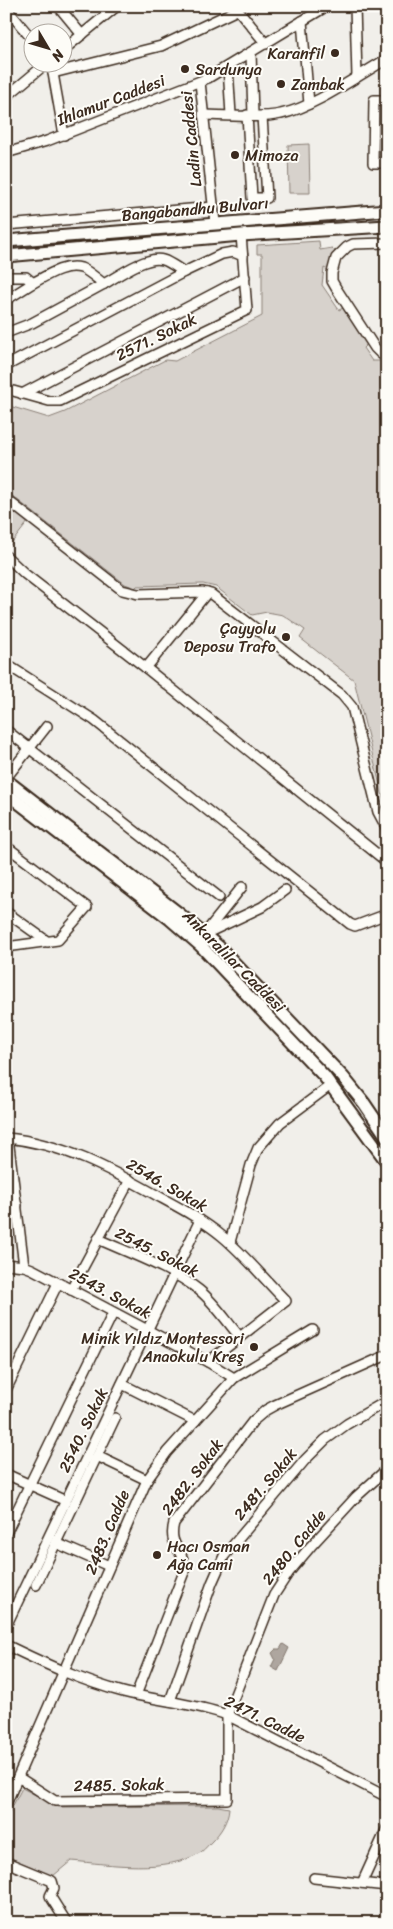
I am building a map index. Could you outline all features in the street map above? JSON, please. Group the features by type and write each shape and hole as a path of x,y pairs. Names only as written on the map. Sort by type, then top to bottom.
{"main road":[{"name":"Bangabandhu Bulvarı","path":"6,241 387,210"},
{"name":"Bangabandhu Bulvarı","path":"6,256 242,235 387,226"},
{"name":"Ankaralılar Caddesi","path":"6,779 204,934 230,958 364,1103 387,1137"},
{"name":"Ankaralılar Caddesi","path":"6,792 194,939 331,1085 387,1162"},
{"path":"331,1085 342,1078"}],"street":[{"path":"58,6 82,35"},
{"path":"72,43 117,6"},
{"name":"Ihlamur Caddesi","path":"6,153 64,135 200,82 228,67 327,6"},
{"path":"355,6 357,77"},
{"path":"6,8 22,27"},
{"path":"64,135 53,73 161,46 236,8 266,44"},
{"path":"302,21 309,104"},
{"path":"251,53 254,115 252,198 267,198 254,115"},
{"path":"203,115 280,114 309,104 387,59"},
{"path":"228,67 231,115"},
{"path":"6,97 37,72"},
{"name":"Ladin Caddesi","path":"200,82 215,223"},
{"path":"387,100 374,100 373,163 387,163"},
{"path":"6,225 213,207"},
{"name":"2571. Sokak","path":"6,389 49,402 60,401 247,310 242,235"},
{"path":"387,243 353,244 342,251 334,263 332,275 333,283 377,350 387,355"},
{"path":"6,366 184,272 222,254 236,253 243,256"},
{"path":"6,333 32,322 145,262 156,259 163,260 184,272"},
{"path":"6,300 59,270 74,267 82,268 104,284"},
{"path":"6,278 26,277 33,283"},
{"path":"22,394 245,277"},
{"path":"6,499 122,590 138,594 207,593 214,596 348,701 352,707 378,812 387,829"},
{"path":"6,556 25,574 146,668 387,862"},
{"path":"146,668 207,593"},
{"path":"6,664 94,720 350,924 355,926 387,914"},
{"path":"6,779 47,726"},
{"path":"6,730 219,896"},
{"path":"6,846 87,907 58,940 6,947"},
{"path":"204,934 242,887"},
{"path":"204,934 262,907 285,890"},
{"path":"6,912 48,942"},
{"path":"387,1059 387,1077"},
{"path":"230,1242 251,1165 258,1148 280,1123 331,1085"},
{"path":"6,1264 24,1266 7,1138"},
{"name":"2546. Sokak","path":"7,1138 36,1142 102,1166 200,1220 230,1242 286,1302 240,1337"},
{"path":"71,1290 130,1180"},
{"path":"6,1205 17,1205"},
{"name":"2540. Sokak","path":"6,1626 66,1501 83,1475 122,1384 200,1220"},
{"name":"2545. Sokak","path":"98,1239 174,1274 204,1295 240,1337"},
{"name":"2543. Sokak","path":"24,1266 148,1330 234,1378"},
{"path":"6,1390 58,1283"},
{"path":"6,1533 113,1313"},
{"name":"2483. Cadde","path":"6,1804 146,1480 164,1456 234,1378 313,1330"},
{"path":"208,1362 240,1337"},
{"name":"2482. Sokak","path":"136,1695 184,1572 185,1564 183,1557 172,1538 174,1523 261,1413 387,1355"},
{"path":"122,1384 195,1421"},
{"name":"2481. Sokak","path":"170,1701 212,1583 224,1556 305,1460 325,1440 347,1424 387,1401"},
{"path":"36,1585 83,1475 98,1456 115,1418"},
{"path":"98,1456 146,1480"},
{"name":"2480. Cadde","path":"227,1715 269,1606 281,1584 345,1509 369,1484 387,1469"},
{"path":"6,1474 66,1501"},
{"path":"56,1542 109,1566"},
{"name":"2471. Cadde","path":"6,1645 64,1673 136,1695 206,1708 227,1715 387,1797"},
{"name":"2485. Sokak","path":"18,1777 56,1801 227,1799 227,1715"},
{"path":"362,1883 373,1855 387,1828"},
{"path":"6,1862 52,1881 54,1888 50,1896 67,1923"},
{"path":"314,1878 387,1886"}],"shaded area":[{"path":"309,144 310,193 289,193 288,145"},
{"path":"319,241 320,250 332,248 335,251 328,270 324,268 322,285 339,310 343,308 367,344 363,348 372,361 387,361 387,814 354,680 300,638 305,630 283,615 267,612 252,615 216,587 203,584 137,586 135,588 125,584 6,491 6,405 49,418 65,412 165,360 175,361 262,316 262,254 257,254 257,245"},
{"path":"6,505 28,522 10,545 6,542"},
{"path":"283,1644 289,1648 278,1671 271,1667 275,1659 272,1653 276,1649 280,1649"},
{"path":"22,1788 59,1807 218,1806 229,1808 226,1822 218,1834 201,1852 187,1859 171,1863 138,1866 71,1861 53,1876 6,1856 6,1819"}],"place":[{"name":"Karanfil","path":"335,53"},
{"name":"Sardunya","path":"185,69"},
{"name":"Zambak","path":"281,84"},
{"name":"Mimoza","path":"235,155"},
{"name":"Çayyolu Deposu Trafo","path":"286,637"},
{"name":"Minik Yıldız Montessori Anaokulu Kreş","path":"254,1347"},
{"name":"Hacı Osman Ağa Cami","path":"157,1555"}]}
